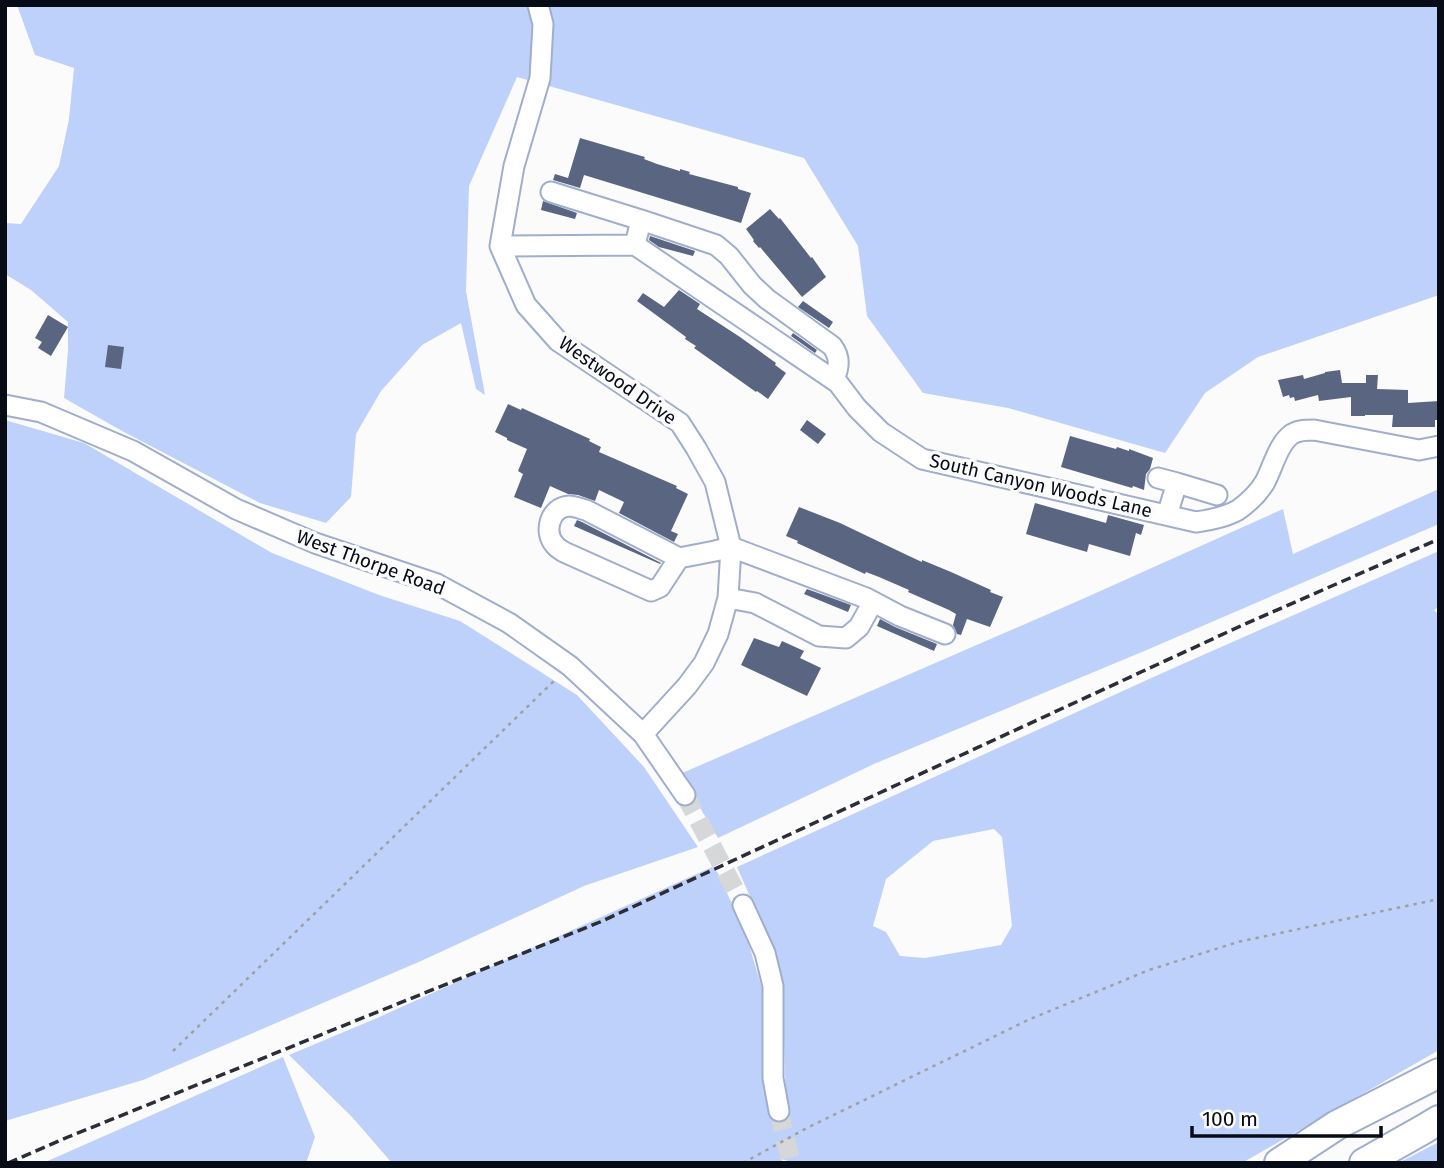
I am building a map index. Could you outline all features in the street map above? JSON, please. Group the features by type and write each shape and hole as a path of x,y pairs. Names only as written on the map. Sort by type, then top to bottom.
{"highway":[{"path":"1281,1162 1337,1125 1439,1073"},
{"path":"1281,1162 1342,1135 1439,1085"},
{"path":"1364,1163 1434,1124"}],"street":[{"path":"538,5 543,24 540,78 514,166 500,246 635,245 641,220"},
{"path":"551,192 716,245 729,256 758,291 832,346 838,353 839,361 834,380"},
{"name":"South Canyon Woods Lane","path":"635,245 834,380 881,432 922,459 1196,522 1216,519 1237,510 1251,499 1263,485 1280,448 1291,435 1300,431 1314,430 1419,450 1439,446"},
{"name":"Westwood Drive","path":"500,246 526,305 558,341 680,423 715,482 731,547 728,598 718,634 704,663 687,686 643,734"},
{"path":"777,341 793,317"},
{"name":"West Thorpe Road","path":"5,405 41,412 133,451 232,507 315,543 437,584 509,623 570,666 643,734 685,795"},
{"path":"1167,514 1167,481 1217,495"},
{"path":"679,558 660,587 651,590 564,552 550,538 551,519 558,511 569,506 586,510 679,558 731,547 873,602 945,634"},
{"path":"728,598 755,603 819,636 846,638 859,627 873,602"},
{"path":"743,905 765,953 772,986 773,1078 779,1111"}],"path":[{"path":"173,1051 570,666"},
{"path":"743,1163 807,1128 1028,1020 1149,970 1238,942 1439,898"}],"shaded area":[{"path":"17,5 1439,5 1439,295 1258,357 1205,393 1165,453 1008,408 923,393 867,316 858,246 804,158 517,77 469,186 466,291 485,395 476,389 461,323 422,345 381,391 356,434 351,497 326,523 260,503 64,398 68,322 31,290 5,274 5,223 21,224 59,166 69,119 74,68 35,55"},
{"path":"5,420 84,443 272,553 379,595 460,621 577,695 644,767 698,847 584,886 421,961 143,1080 5,1121"},
{"path":"1439,489 1439,524 874,764 718,838 680,774 1283,509 1293,554"},
{"path":"1439,551 1439,607 1434,610 1439,615 1439,1050 1242,1163 793,1163 782,1159 782,1163 392,1163 352,1117 289,1055 712,867 718,873 746,935 764,995 764,1086 772,1114 786,1108 783,996 773,949 737,867 1160,674","holes":["994,829 1002,837 1012,926 1001,945 925,958 900,956 886,932 873,926 886,879 933,841"]},
{"path":"283,1057 315,1137 306,1163 43,1163"},
{"path":"1439,1142 1439,1163 1398,1163"}],"building":[{"path":"580,138 751,193 741,223 584,175 580,188 553,180 555,174 568,178"},
{"path":"543,201 577,213 575,219 541,210"},
{"path":"770,209 826,277 802,297 753,241 746,229"},
{"path":"650,236 695,251 693,256 659,247 649,240"},
{"path":"679,290 700,304 697,309 740,337 786,373 768,399 694,348 696,346 685,339 686,337 637,301 643,293 664,307"},
{"path":"803,301 833,322 829,328 798,307"},
{"path":"48,315 68,327 51,356 38,348 42,342 35,338"},
{"path":"793,333 817,350 815,353 791,336"},
{"path":"108,345 124,347 121,369 105,367"},
{"path":"1340,370 1342,383 1366,383 1366,375 1378,375 1377,389 1408,390 1408,403 1439,401 1439,420 1435,420 1435,427 1392,427 1393,415 1351,416 1351,397 1319,401 1318,395 1295,401 1294,397 1290,398 1289,395 1283,397 1278,380 1303,375 1304,379"},
{"path":"508,404 590,439 589,441 601,447 599,452 677,486 676,488 688,494 671,531 678,534 674,542 619,513 624,502 599,490 595,501 550,486 541,508 514,497 523,474 518,471 527,449 495,432"},
{"path":"807,420 826,434 818,444 800,430"},
{"path":"1070,436 1116,449 1129,449 1153,458 1146,474 1144,490 1061,467"},
{"path":"1035,503 1106,523 1108,515 1144,525 1141,535 1136,533 1130,556 1089,544 1087,552 1026,534"},
{"path":"799,507 1003,597 990,627 967,619 961,635 957,634 953,625 956,614 949,610 908,592 909,590 866,572 865,574 797,543 798,541 786,536"},
{"path":"577,520 661,563 574,526"},
{"path":"807,589 851,605 848,612 804,594"},
{"path":"880,619 937,644 934,651 877,626"},
{"path":"754,638 779,647 782,641 804,651 800,658 821,668 807,696 741,665"}],"tunnel":[{"path":"685,795 743,905"},
{"path":"779,1111 791,1163"}],"railway":[{"path":"8,1163 600,922 1245,624 1439,539"}]}
